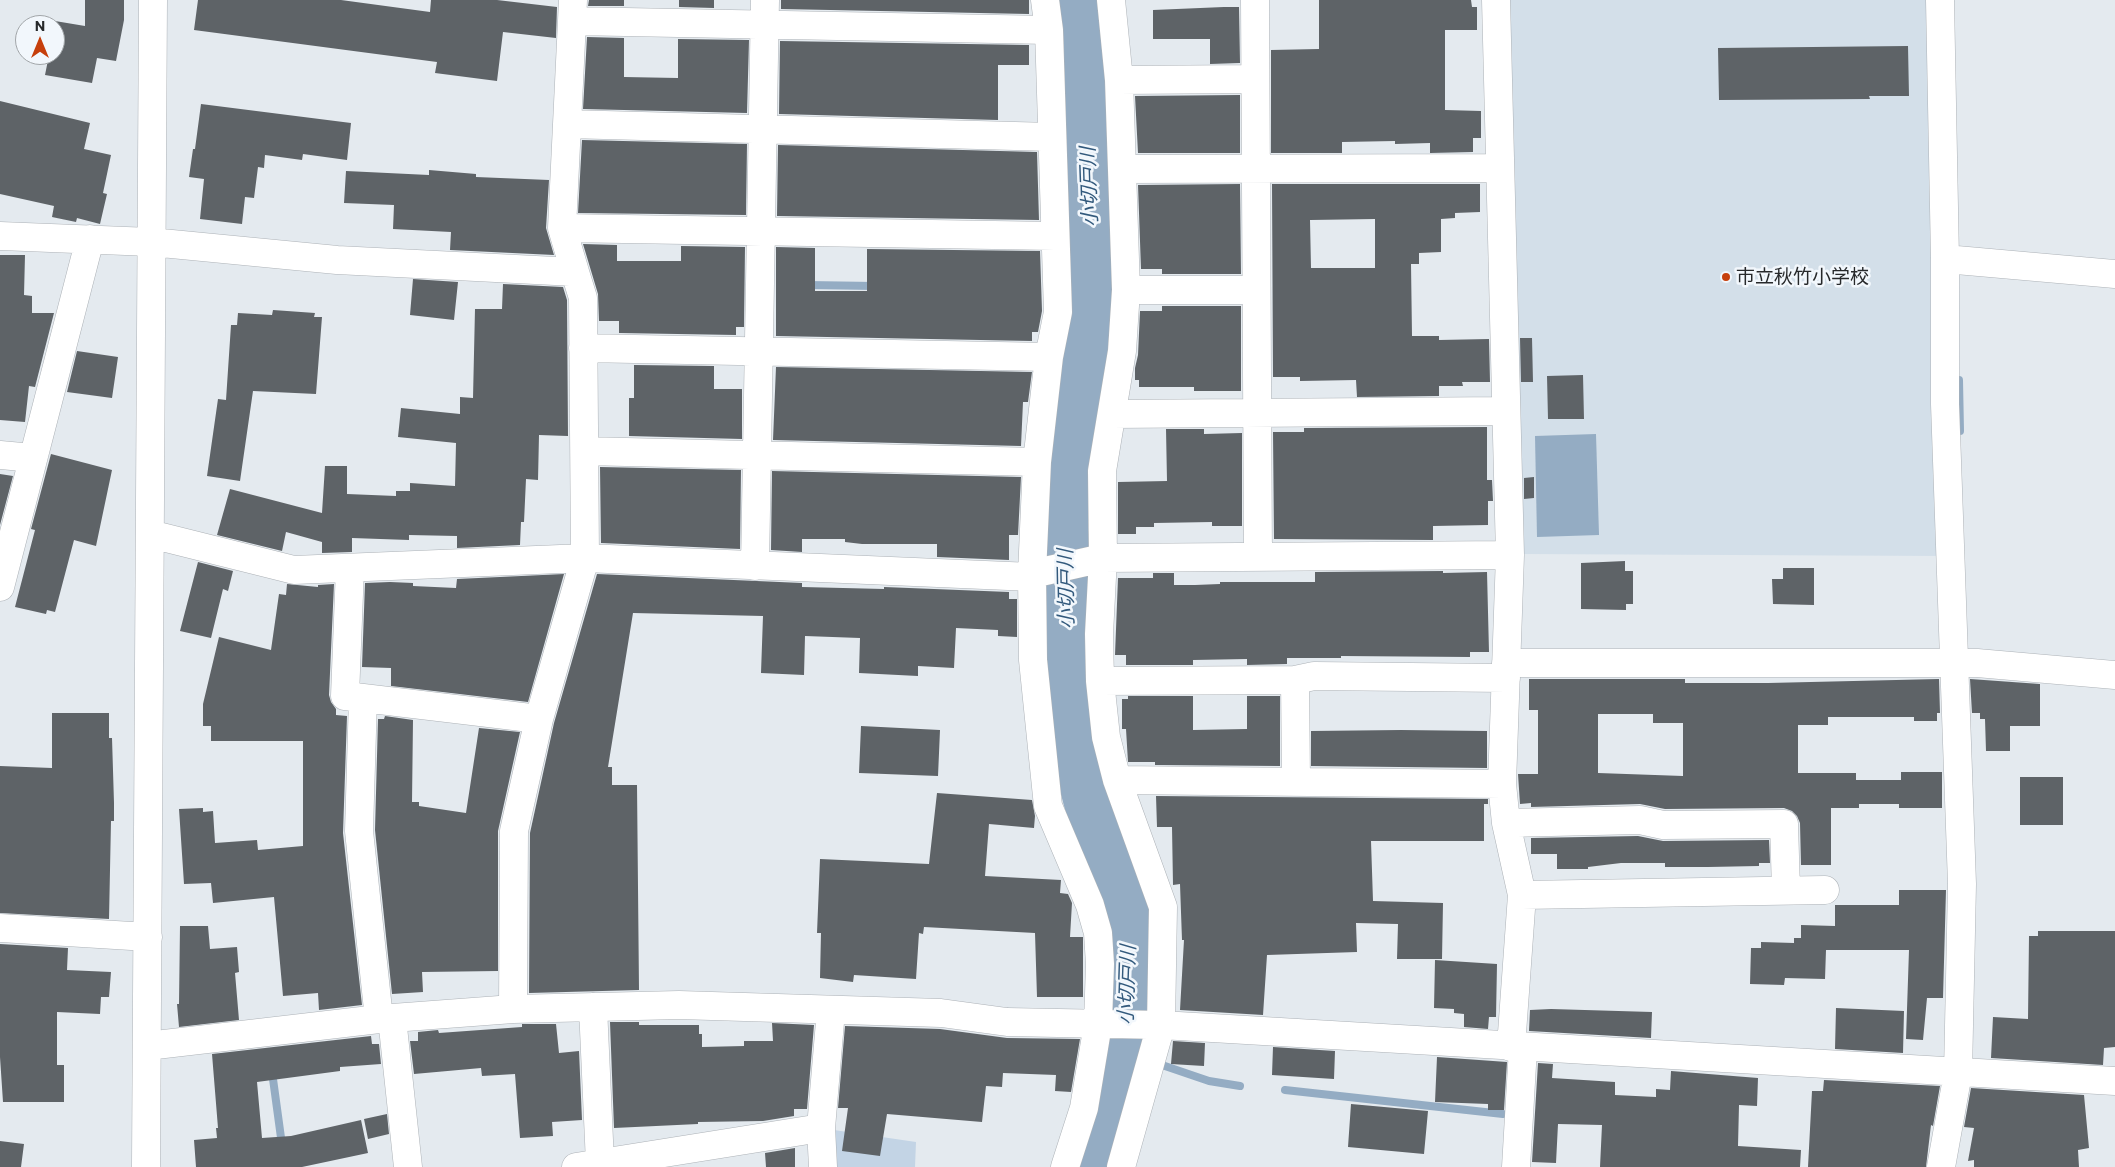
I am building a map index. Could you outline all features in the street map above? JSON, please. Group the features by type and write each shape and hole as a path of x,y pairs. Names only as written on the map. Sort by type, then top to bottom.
{"street":[{"path":"146,1167 153,0"},
{"path":"1045,0 1049,30 1058,312 1049,357 1037,462 1034,676 1048,806 1090,905 1098,933 1100,964 1100,1024 1084,1108 1065,1167"},
{"path":"1111,0 1119,80 1126,290 1122,351 1102,471 1097,559 1100,682 1106,737 1118,780 1163,907 1156,1025 1121,1167"},
{"path":"1255,0 1258,557"},
{"path":"1496,0 1510,555 1502,784 1506,823 1522,895 1517,1047 1516,1167"},
{"path":"1940,0 1946,259 1946,404 1953,663 1962,884 1958,1073 1941,1167"},
{"path":"513,1009 514,831 539,719 585,558 583,298 562,228 572,10 765,12 1049,30"},
{"path":"755,566 765,12"},
{"path":"1119,80 1255,79"},
{"path":"567,124 1052,136"},
{"path":"1122,170 1500,168"},
{"path":"562,228 1055,236"},
{"path":"0,236 151,242 337,260 575,272"},
{"path":"0,587 90,240"},
{"path":"1946,259 2115,274"},
{"path":"1126,290 1256,290"},
{"path":"583,348 1049,357"},
{"path":"1112,414 1506,411"},
{"path":"585,451 1037,462"},
{"path":"0,455 33,458"},
{"path":"150,534 294,570 585,558 755,566 1035,575 1097,559 1510,555"},
{"path":"350,568 345,696 539,719"},
{"path":"1100,682 1295,680 1314,676 1506,671 1953,663 2115,675"},
{"path":"1295,680 1296,780"},
{"path":"363,698 359,831 408,1167"},
{"path":"1118,780 1296,780 1502,784"},
{"path":"1506,823 1640,820 1663,825 1784,824 1786,890"},
{"path":"1522,895 1826,890"},
{"path":"0,928 148,937"},
{"path":"147,1046 386,1018 513,1009 679,1006 941,1013 1007,1022 1156,1025 2115,1081"},
{"path":"593,1007 588,1165 821,1128"},
{"path":"823,1167 821,1128 831,1010"}],"shaded area":[{"name":"市立秋竹小学校","path":"1506,0 1933,0 1945,556 1521,554"},
{"path":"1596,434 1599,535 1537,537 1535,436"},
{"path":"834,1130 916,1142 915,1167 835,1167"}],"building":[{"path":"85,0 124,0 124,20 116,61 97,58 92,83 45,75 47,65 65,65 65,23 85,26"},
{"path":"198,0 341,0 430,12 431,0 497,0 557,7 556,38 503,32 497,81 435,73 437,62 194,30"},
{"path":"589,0 624,0 624,6 588,6"},
{"path":"679,0 714,0 714,8 679,7"},
{"path":"781,0 1029,0 1029,14 781,9"},
{"path":"1319,0 1471,0 1472,7 1477,7 1477,30 1445,30 1445,110 1481,111 1481,138 1473,138 1473,152 1430,153 1430,143 1395,144 1395,141 1342,142 1342,153 1271,153 1271,50 1319,49"},
{"path":"1239,7 1240,63 1210,64 1210,39 1153,39 1153,10"},
{"path":"587,37 624,38 624,77 678,78 678,39 749,40 747,113 583,109"},
{"path":"780,41 1029,45 1029,65 998,65 998,120 779,114"},
{"path":"1908,46 1909,96 1869,96 1870,99 1719,100 1718,48"},
{"path":"1240,95 1240,153 1138,153 1135,96"},
{"path":"0,101 90,123 84,149 111,155 103,193 107,194 100,224 77,218 76,222 52,217 54,206 0,194"},
{"path":"201,104 351,123 347,160 303,154 302,160 265,155 264,168 258,167 254,198 245,197 242,224 200,219 204,179 189,177"},
{"path":"582,140 747,144 746,215 578,213"},
{"path":"778,145 1037,152 1039,220 777,216"},
{"path":"429,170 476,174 476,177 549,180 546,228 554,255 450,250 451,232 393,229 394,205 344,203 346,171 429,175"},
{"path":"1240,184 1241,274 1162,274 1162,269 1141,269 1138,185"},
{"path":"1272,184 1480,184 1480,212 1455,213 1455,218 1441,219 1441,252 1419,253 1419,264 1411,264 1412,336 1439,336 1439,340 1489,339 1490,382 1462,382 1463,386 1439,386 1439,396 1357,397 1356,380 1300,381 1300,377 1273,377","holes":["1375,219 1375,268 1311,268 1310,220"]},
{"path":"583,244 617,245 617,261 681,261 681,246 745,247 744,327 736,327 736,335 619,333 619,321 599,321 598,294"},
{"path":"776,247 815,248 815,291 867,291 867,249 1040,251 1042,311 1038,332 1032,332 1032,341 776,336"},
{"path":"0,255 25,255 24,295 32,296 32,313 54,313 35,387 29,386 25,422 0,420"},
{"path":"413,279 458,282 454,320 410,315"},
{"path":"503,284 563,287 567,300 568,436 539,435 538,480 526,479 524,522 521,522 520,545 457,548 457,536 409,535 409,540 352,538 352,552 322,553 322,542 286,532 282,551 217,535 230,489 322,513 325,466 347,466 347,494 396,496 396,491 410,491 410,483 455,486 456,443 398,437 401,408 460,414 460,397 473,398 475,309 502,309"},
{"path":"1162,306 1241,306 1241,391 1194,391 1194,387 1139,387 1139,380 1135,380 1135,368 1138,355 1140,311 1162,311"},
{"path":"273,310 315,313 314,317 322,317 316,394 253,391 240,481 207,476 218,399 226,400 231,325 237,325 238,313 272,315"},
{"path":"1520,338 1532,338 1533,382 1521,382"},
{"path":"77,351 118,357 112,398 67,392"},
{"path":"634,365 714,366 714,389 742,389 742,439 629,436 629,398 634,398"},
{"path":"776,367 1032,372 1028,402 1023,402 1021,446 773,440"},
{"path":"1583,375 1584,419 1548,419 1547,376"},
{"path":"1487,427 1487,480 1492,480 1493,501 1488,501 1488,525 1433,526 1433,540 1274,539 1273,432 1304,432 1304,428"},
{"path":"1166,429 1204,429 1204,434 1242,433 1242,526 1212,526 1212,522 1154,523 1154,527 1136,527 1136,534 1118,534 1118,482 1167,481"},
{"path":"51,454 112,470 96,546 74,540 55,612 47,610 46,614 15,607 35,530 31,529"},
{"path":"600,467 741,470 740,549 601,543"},
{"path":"772,471 1021,477 1018,535 1009,535 1009,560 937,557 937,544 862,544 845,542 845,539 802,539 802,552 771,550"},
{"path":"0,474 13,476 0,525"},
{"path":"1534,477 1534,498 1524,499 1524,478"},
{"path":"1625,561 1625,571 1633,571 1633,604 1626,604 1626,610 1581,609 1581,563"},
{"path":"198,562 233,571 228,591 223,589 211,638 180,631"},
{"path":"1783,568 1814,568 1814,605 1773,604 1772,579 1783,579"},
{"path":"1443,571 1443,573 1487,572 1489,652 1470,652 1470,657 1341,656 1341,658 1287,658 1287,664 1247,665 1247,659 1193,660 1193,665 1126,665 1126,655 1115,655 1118,578 1153,578 1153,573 1174,573 1174,585 1195,585 1220,584 1220,582 1315,582 1315,572"},
{"path":"564,574 528,702 391,686 391,668 362,667 365,583 413,583 413,586 456,588 457,579"},
{"path":"597,574 802,583 802,587 884,589 884,587 1009,592 1009,599 1017,599 1017,637 998,636 998,630 956,628 954,668 918,666 918,676 859,673 860,638 805,636 804,675 761,673 763,616 633,613 608,767 612,767 612,785 637,785 639,990 529,993 530,833 554,723"},
{"path":"287,584 318,587 318,585 334,584 329,695 336,709 336,715 347,716 343,833 362,1005 319,1010 318,993 283,996 274,897 213,903 211,883 184,884 179,809 203,808 203,812 213,811 215,843 257,840 258,850 303,846 303,741 211,741 211,726 203,726 203,704 219,637 271,650 279,594 286,595"},
{"path":"1529,679 1685,679 1685,683 1768,683 1939,679 1940,713 1937,713 1937,721 1914,721 1914,717 1828,717 1828,725 1798,725 1798,773 1856,773 1856,780 1901,780 1901,772 1942,772 1942,808 1899,808 1899,804 1859,804 1859,808 1831,808 1831,865 1801,865 1800,823 1792,811 1784,808 1665,809 1640,804 1531,807 1531,803 1520,804 1518,774 1538,774 1538,710 1529,710","holes":["1598,714 1653,714 1653,723 1683,723 1683,776 1598,773"]},
{"path":"1970,679 2040,684 2040,726 2010,726 2010,751 1986,751 1985,719 1980,719 1980,713 1972,713"},
{"path":"1128,696 1193,696 1193,730 1247,729 1247,696 1280,696 1280,766 1155,765 1155,762 1128,762 1126,729 1122,729 1122,699 1128,699"},
{"path":"52,713 109,713 109,738 112,738 114,821 111,821 109,919 0,913 0,766 52,768"},
{"path":"385,716 413,720 412,802 419,802 419,806 466,813 479,728 520,732 498,831 498,971 422,972 423,992 392,994 375,830 378,719 384,719"},
{"path":"861,726 940,730 938,776 859,773"},
{"path":"1311,731 1487,731 1487,768 1311,766"},
{"path":"2020,777 2063,777 2063,825 2020,825"},
{"path":"937,793 1032,800 1035,816 1034,828 989,824 985,876 1061,880 1060,893 1068,894 1072,903 1070,937 1083,937 1083,997 1037,997 1035,933 924,927 923,934 919,933 916,979 854,975 853,982 820,978 821,933 817,933 820,859 929,864"},
{"path":"1156,796 1488,799 1488,804 1484,804 1484,841 1371,841 1373,901 1443,903 1442,959 1397,959 1398,924 1356,923 1357,952 1267,955 1263,1015 1180,1010 1184,940 1182,940 1180,884 1173,885 1172,827 1157,827"},
{"path":"1638,836 1663,841 1769,840 1770,863 1759,863 1759,866 1665,867 1665,863 1621,863 1588,867 1588,869 1557,869 1557,854 1531,854 1531,838"},
{"path":"1899,890 1946,890 1943,998 1927,998 1923,1040 1906,1039 1909,950 1826,950 1825,979 1785,978 1784,985 1750,984 1751,948 1761,948 1761,942 1794,943 1794,938 1801,938 1801,925 1835,926 1835,905 1899,905"},
{"path":"180,926 208,926 210,949 237,947 239,972 235,973 239,1020 179,1027 177,1004 179,1004"},
{"path":"2038,931 2115,931 2115,1047 2104,1048 2103,1065 1991,1058 1993,1017 2028,1019 2029,936 2038,936"},
{"path":"0,944 68,948 67,970 111,972 109,997 101,997 100,1014 57,1012 57,1065 64,1065 64,1102 3,1102 0,1057"},
{"path":"1435,960 1497,964 1496,1017 1489,1017 1488,1029 1464,1027 1464,1014 1454,1013 1454,1009 1434,1008"},
{"path":"1836,1008 1904,1011 1903,1053 1835,1049"},
{"path":"1530,1010 1652,1012 1651,1038 1529,1031"},
{"path":"610,1022 639,1022 639,1025 699,1025 699,1034 702,1034 702,1047 744,1046 744,1041 773,1041 772,1023 814,1025 807,1109 794,1109 794,1116 763,1121 698,1122 698,1124 614,1128"},
{"path":"522,1024 556,1024 559,1053 579,1051 582,1120 552,1122 553,1136 520,1138 515,1074 482,1076 481,1068 414,1074 410,1041 418,1041 418,1032 438,1030 439,1033 522,1027"},
{"path":"845,1026 940,1029 1007,1038 1080,1039 1071,1092 1055,1091 1056,1075 1003,1073 1002,1087 986,1086 982,1122 887,1114 880,1156 842,1151 848,1108 838,1108"},
{"path":"371,1036 372,1044 379,1044 381,1064 340,1067 340,1071 257,1082 262,1138 291,1136 361,1120 368,1153 302,1167 196,1167 194,1140 217,1138 216,1128 218,1128 212,1054"},
{"path":"1173,1041 1205,1043 1204,1066 1171,1064"},
{"path":"1273,1047 1335,1051 1334,1079 1272,1075"},
{"path":"1437,1057 1507,1062 1504,1110 1488,1110 1488,1104 1435,1102"},
{"path":"1538,1063 1553,1064 1552,1078 1615,1082 1615,1095 1656,1097 1656,1089 1670,1090 1671,1071 1758,1078 1757,1106 1739,1105 1738,1146 1801,1150 1800,1167 1600,1167 1602,1125 1558,1124 1556,1163 1532,1162"},
{"path":"1824,1080 1940,1086 1933,1126 1931,1125 1926,1167 1808,1167 1812,1091 1823,1091"},
{"path":"1971,1088 2084,1095 2089,1148 2078,1150 2079,1167 1974,1167 1974,1160 1968,1161 1974,1128 1964,1127"},
{"path":"1351,1104 1428,1111 1424,1154 1348,1147"},
{"path":"387,1114 389,1134 368,1139 364,1119"},
{"path":"0,1141 24,1144 21,1167 0,1167"},
{"path":"795,1148 795,1167 766,1167 765,1153"}],"waterway":[{"name":"小切戸川","path":"1078,0 1083,34 1094,313 1068,460 1064,528 1069,599 1066,668 1075,751 1092,816 1122,895 1131,950 1124,1047 1089,1167"},
{"path":"807,285 875,286"},
{"path":"1959,380 1960,431"},
{"path":"1162,1065 1209,1081 1240,1086"},
{"path":"273,1079 285,1167"},
{"path":"1285,1090 1503,1114"}],"place":[{"name":"市立秋竹小学校","path":"1726,277"}]}
